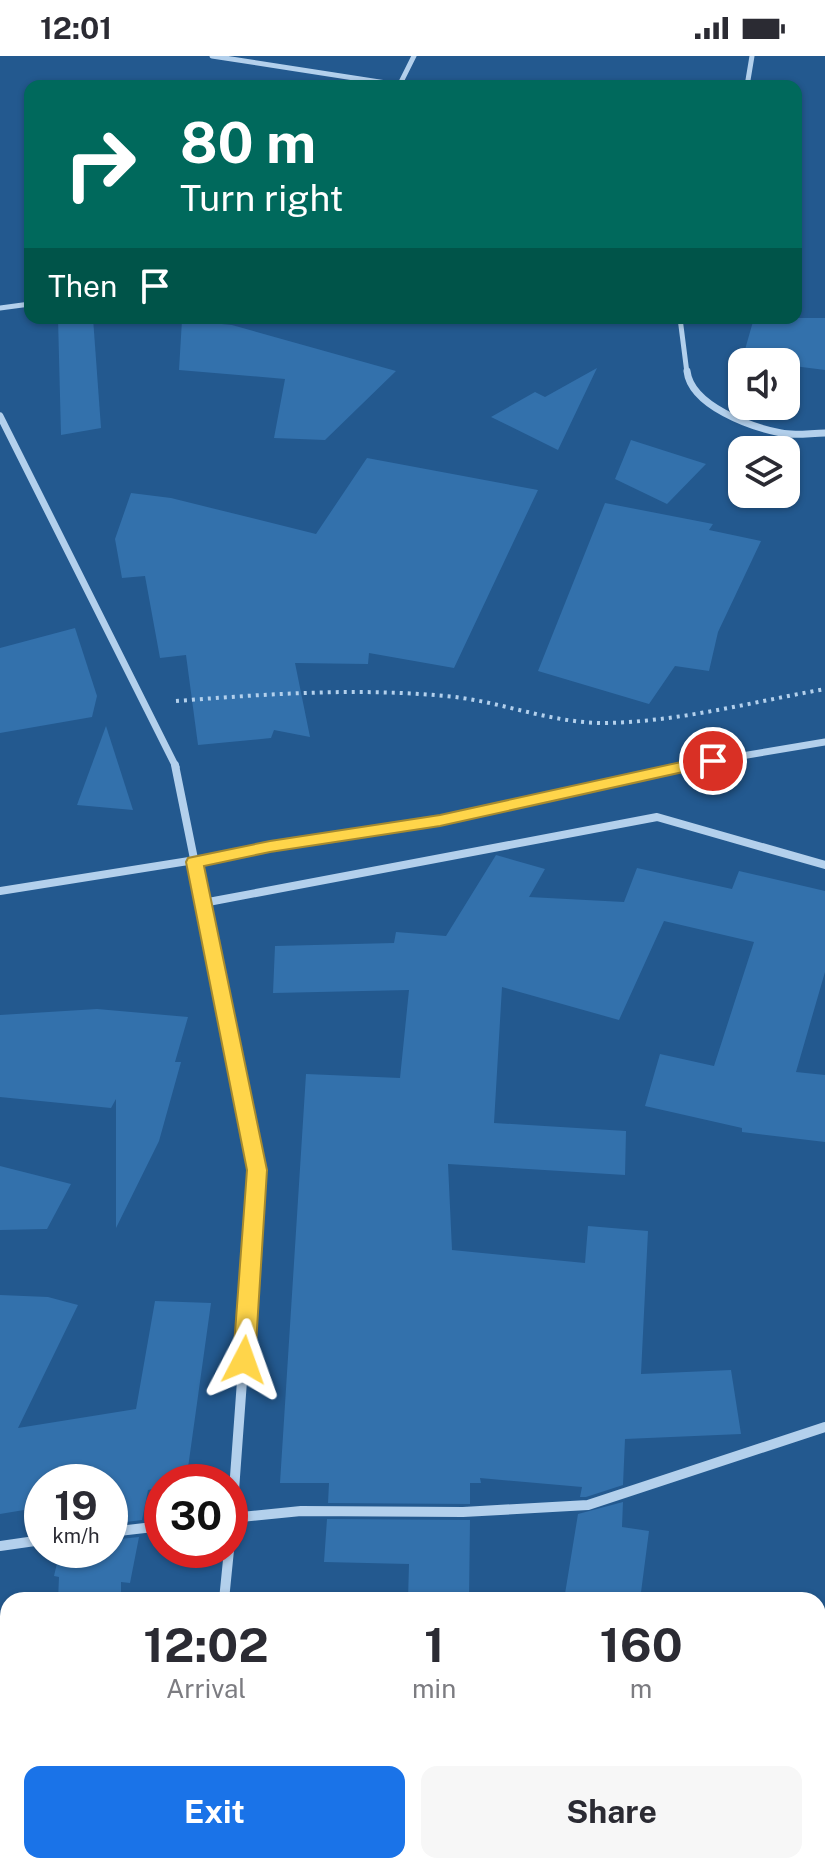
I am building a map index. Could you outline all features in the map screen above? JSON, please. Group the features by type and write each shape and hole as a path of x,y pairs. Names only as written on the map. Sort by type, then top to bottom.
{"street":[{"path":"212,56 362,80"},
{"path":"402,80 414,56"},
{"path":"748,80 752,56"},
{"path":"0,308 24,305"},
{"path":"681,324 688,380 717,411 783,434 825,433"},
{"path":"0,416 174,759 257,1170 236,1464"},
{"path":"0,891 440,821 687,765 825,742"},
{"path":"203,903 657,817 825,865"},
{"path":"248,1516 301,1511 463,1512 588,1505 825,1427"},
{"path":"0,1546 24,1543"},
{"path":"225,1592 228,1568"}],"path":[{"path":"146,703 335,690 402,692 488,701 545,716 601,724 661,718 825,689"}],"building":[{"path":"802,318 825,318 825,370 800,367 800,348 745,348 752,324 802,324"},
{"path":"58,324 93,324 101,428 61,435"},
{"path":"182,324 222,324 396,371 325,440 274,438 285,379 179,370"},
{"path":"597,368 558,450 491,417 535,392 545,397"},
{"path":"631,440 706,464 667,504 615,479"},
{"path":"367,458 538,490 454,668 369,653 368,664 295,663 310,737 274,730 271,738 198,745 186,655 160,658 145,576 122,578 115,539 131,493 171,498 316,534"},
{"path":"605,503 713,524 709,530 761,541 718,632 709,671 675,666 649,704 538,671"},
{"path":"75,628 97,696 92,717 0,733 0,648"},
{"path":"106,726 133,810 77,805"},
{"path":"496,855 545,869 529,897 624,902 637,868 732,889 739,871 825,891 825,972 796,1072 825,1075 825,1142 742,1132 742,1128 645,1106 660,1054 714,1066 754,942 664,921 619,1020 502,987 494,1123 626,1131 625,1175 448,1164 452,1250 585,1263 588,1226 648,1231 641,1374 731,1370 741,1434 625,1439 623,1485 586,1497 580,1497 582,1487 480,1478 481,1483 470,1483 470,1504 328,1503 329,1483 280,1483 306,1074 400,1078 409,990 273,993 275,946 394,943 396,932 446,936"},
{"path":"97,1009 188,1017 175,1062 181,1062 159,1141 116,1228 116,1099 111,1108 0,1097 0,1015"},
{"path":"0,1166 71,1184 47,1229 0,1230"},
{"path":"0,1295 48,1297 78,1305 18,1428 136,1409 155,1301 211,1303 189,1464 144,1464 142,1520 128,1522 128,1464 24,1464 24,1510 0,1514"},
{"path":"623,1502 622,1527 649,1531 641,1592 565,1592 578,1514"},
{"path":"327,1519 470,1520 469,1592 408,1592 409,1564 324,1562"},
{"path":"139,1537 130,1583 121,1582 121,1592 58,1592 59,1577 54,1576 56,1568 128,1568 128,1538"}],"route":[{"path":"244,1360 257,1170 194,862 270,846 440,821 713,761"}]}
